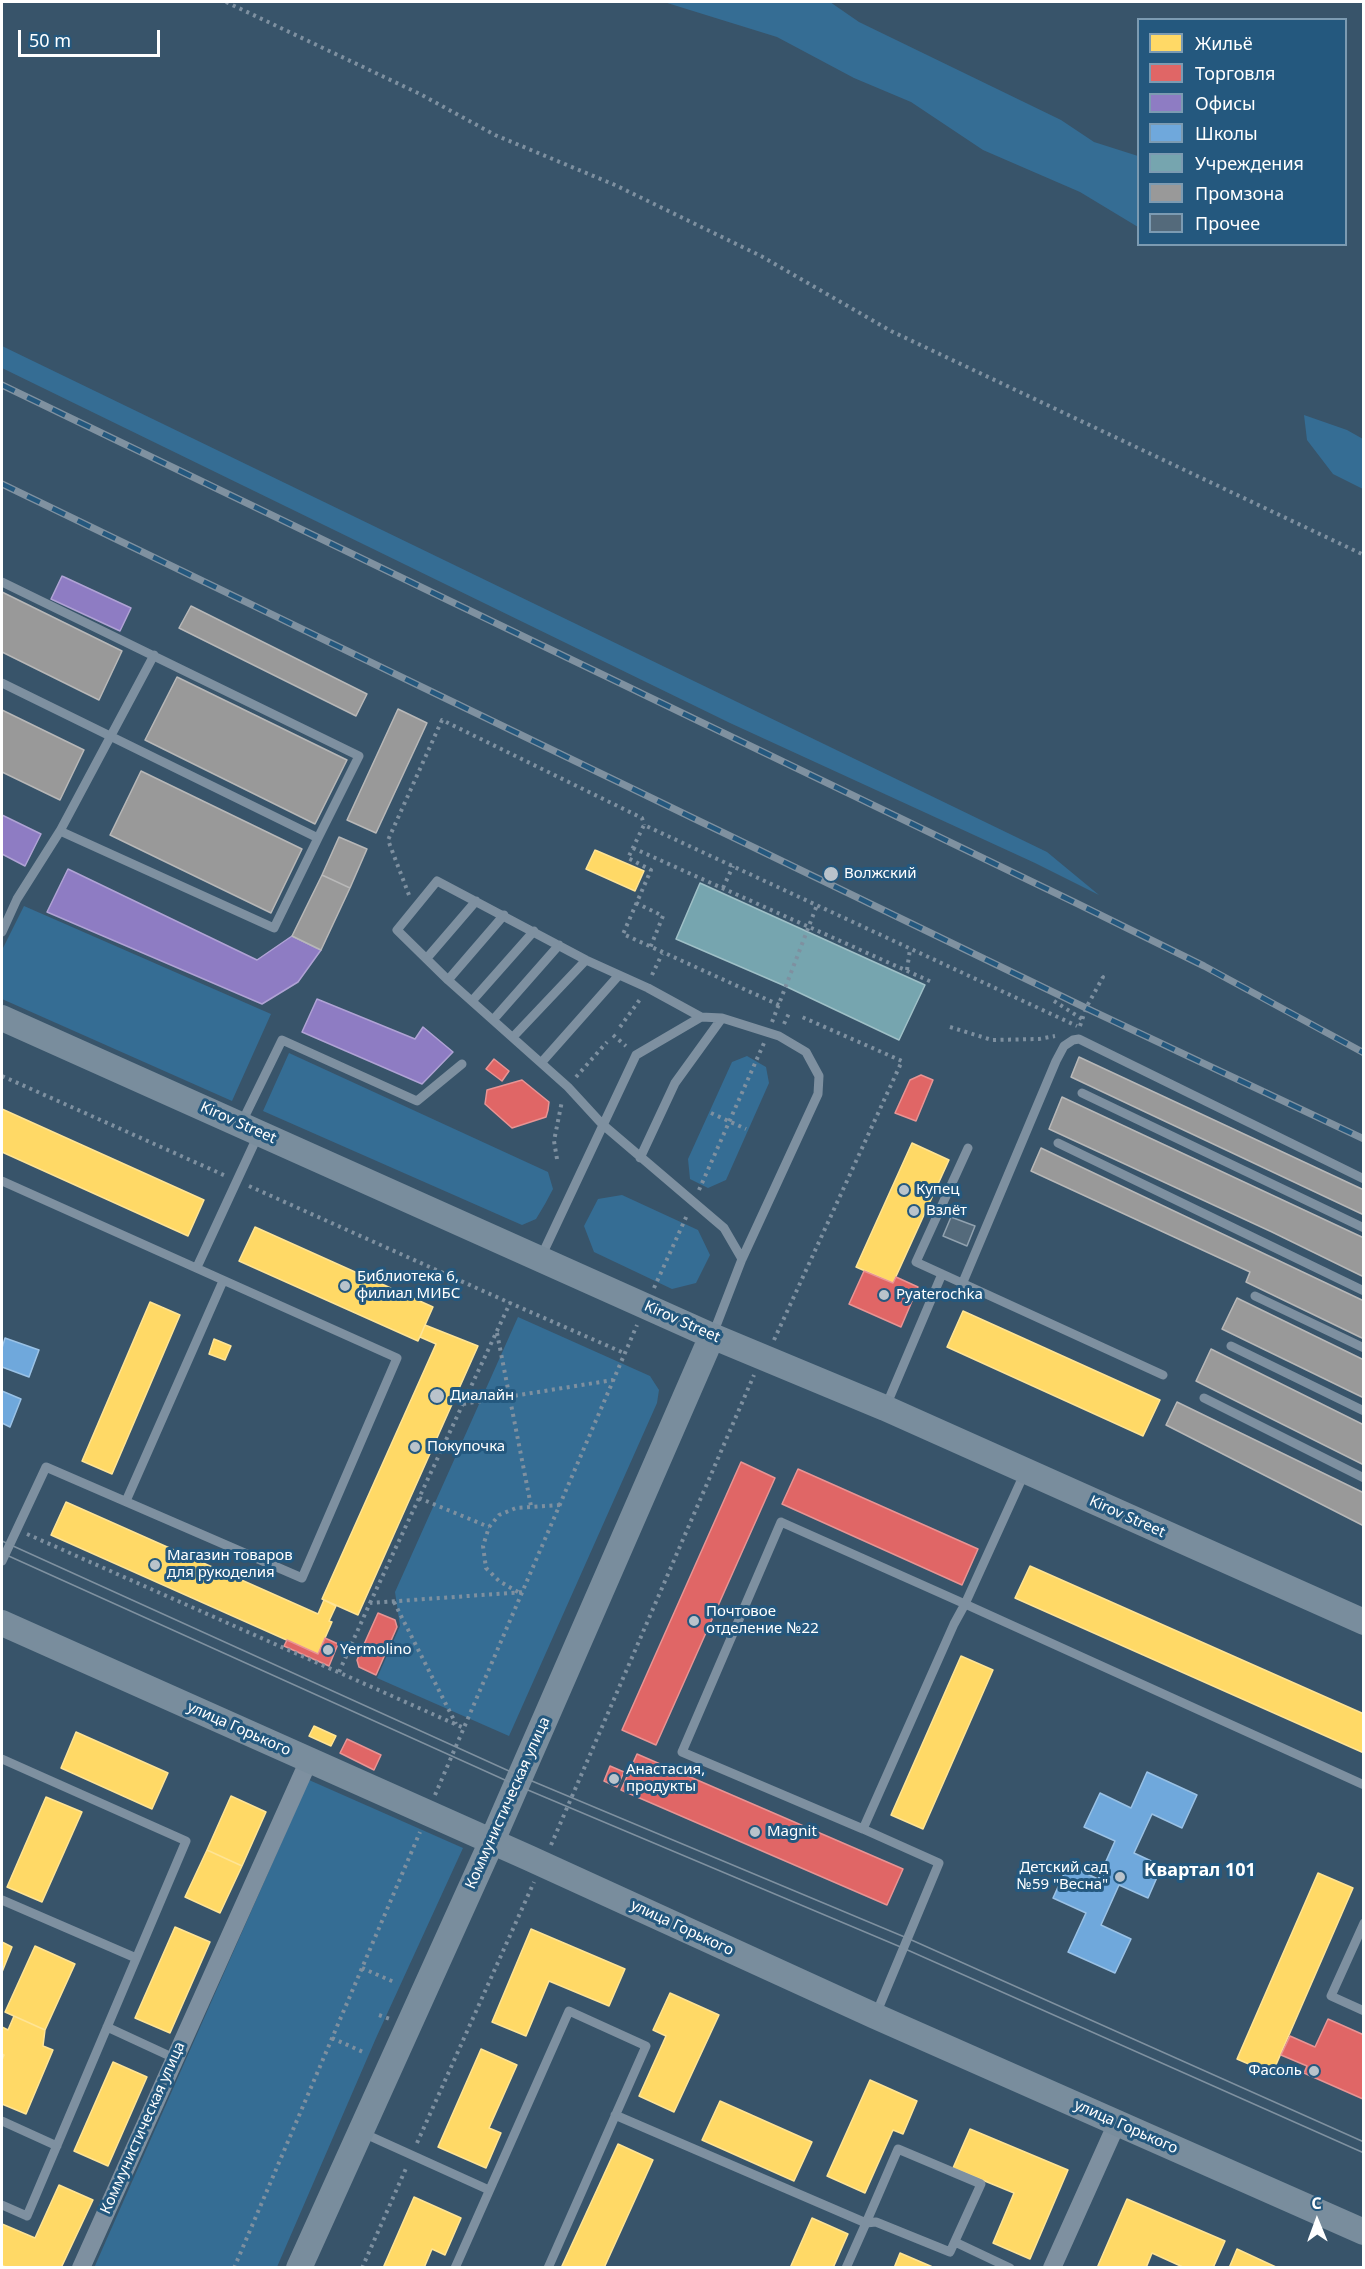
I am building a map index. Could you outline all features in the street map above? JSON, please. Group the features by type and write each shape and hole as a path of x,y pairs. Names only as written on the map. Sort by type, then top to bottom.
{"street":[{"name":"Kirov Street","path":"2,1018 712,1336 885,1408 1364,1622"},
{"name":"Коммунистическая улица","path":"299,2268 492,1842 712,1336"},
{"name":"улица Горького","path":"2,1623 542,1864 874,2016 1364,2232"},
{"name":"Коммунистическая улица","path":"81,2268 309,1760"},
{"path":"1052,2268 1117,2123"}],"lane":[{"path":"2,582 359,756 274,928 60,831"},
{"path":"2,932 16,899 60,831 154,655"},
{"path":"2,683 318,838"},
{"path":"712,1336 742,1259 818,1094 819,1076 806,1052 769,1031 722,1018 700,1017 437,881 397,930 448,980 568,1087 640,1158 724,1228 742,1259"},
{"path":"427,958 476,901"},
{"path":"448,980 504,915"},
{"path":"472,1001 534,931"},
{"path":"493,1020 559,945"},
{"path":"513,1037 586,960"},
{"path":"541,1063 620,975"},
{"path":"541,1258 636,1055 700,1017"},
{"path":"640,1158 675,1083 722,1018"},
{"path":"963,1282 1056,1061 1064,1046 1080,1033 1364,1179"},
{"path":"197,1268 237,1181 250,1129 282,1040 417,1101 462,1064"},
{"path":"1082,1093 1364,1228"},
{"path":"1058,1143 1364,1291"},
{"path":"968,1148 916,1262 1163,1375"},
{"path":"2,1181 397,1358 302,1578 46,1467 2,1561"},
{"path":"885,1408 942,1274"},
{"path":"126,1501 223,1281"},
{"path":"1256,1296 1364,1348"},
{"path":"1231,1346 1364,1411"},
{"path":"1204,1398 1364,1478"},
{"path":"863,1829 1025,1472"},
{"path":"874,2016 939,1863 682,1752 781,1522 1364,1785"},
{"path":"2,1759 186,1841 27,2216 2,2205"},
{"path":"2,1900 136,1958"},
{"path":"1364,1923 1331,1996 1364,2010"},
{"path":"455,2268 569,2011 646,2046 548,2268"},
{"path":"107,2027 174,2058"},
{"path":"615,2115 866,2223 876,2222 950,2252 981,2184 898,2150 866,2223 846,2268"},
{"path":"2,2121 57,2146"},
{"path":"361,2132 489,2190"},
{"path":"955,2242 1010,2268"}],"path":[{"path":"226,2 420,94 495,135 657,205 761,256 891,330 1364,555"},
{"path":"414,909 388,840 442,720 642,818 644,825 628,858 651,870 622,934 779,1005"},
{"path":"644,825 910,949 1080,1033"},
{"path":"633,848 934,983"},
{"path":"723,888 733,866"},
{"path":"636,903 663,916 650,948"},
{"path":"234,2268 624,1353 769,1031 817,905"},
{"path":"907,970 910,949"},
{"path":"1080,1033 1082,1019 1103,977 1098,975"},
{"path":"1054,1001 1082,1019"},
{"path":"362,2268 542,1864 747,1388 777,1335 902,1060 802,1017"},
{"path":"950,1027 992,1040 1039,1039 1080,1033"},
{"path":"2,1076 624,1353"},
{"path":"711,1113 746,1130"},
{"path":"339,1672 510,1303"},
{"path":"497,1332 531,1506"},
{"path":"463,1404 613,1380"},
{"path":"419,1498 489,1527"},
{"path":"518,1592 499,1581 486,1568 483,1546 489,1527 499,1515 516,1508 561,1504"},
{"path":"17,1530 464,1728"},
{"path":"370,1603 524,1592"},
{"path":"394,1602 457,1725"},
{"path":"362,1968 394,1982"},
{"path":"332,2038 363,2052"}],"shaded area":[{"path":"664,2 830,2 859,22 1061,120 1094,142 1137,156 1137,226 1080,192 983,150 911,102 854,78 777,37"},
{"path":"2,346 1047,852 1099,895 1035,863 730,723 2,368"},
{"path":"1304,415 1347,430 1363,439 1363,489 1333,474 1307,440"},
{"path":"24,906 271,1014 232,1101 2,999 2,950"},
{"path":"289,1053 548,1172 553,1189 536,1219 522,1225 263,1111"},
{"path":"747,1056 766,1067 769,1083 726,1180 708,1188 690,1179 688,1159 732,1062"},
{"path":"622,1195 698,1230 710,1255 696,1283 672,1289 594,1252 584,1226 598,1199"},
{"path":"518,1317 650,1376 659,1390 657,1403 509,1736 377,1678 400,1626 395,1592"},
{"path":"309,1780 463,1848 376,2038 277,2267 94,2268"}],"building: Жильё":[{"path":"595,850 644,871 635,891 586,869"},
{"path":"2,1109 204,1200 188,1236 2,1152"},
{"path":"912,1143 949,1160 893,1283 856,1267"},
{"path":"255,1227 433,1307 418,1341 239,1261"},
{"path":"150,1302 180,1315 112,1474 82,1461"},
{"path":"963,1311 1160,1400 1143,1436 947,1347"},
{"path":"425,1325 478,1346 358,1615 322,1599 436,1344 420,1337"},
{"path":"214,1339 231,1346 225,1360 209,1354"},
{"path":"66,1502 318,1614 324,1600 336,1606 329,1621 332,1622 318,1654 51,1535"},
{"path":"1030,1566 1364,1714 1364,1753 1015,1598"},
{"path":"961,1656 993,1670 923,1829 891,1815"},
{"path":"314,1726 336,1736 331,1746 309,1736"},
{"path":"76,1732 168,1773 152,1809 61,1768"},
{"path":"231,1796 266,1812 242,1866 207,1850"},
{"path":"46,1797 82,1812 42,1902 7,1887"},
{"path":"207,1850 242,1866 220,1913 185,1897"},
{"path":"1318,1873 1353,1888 1272,2074 1237,2059"},
{"path":"175,1927 210,1942 170,2033 135,2018"},
{"path":"531,1929 625,1969 609,2006 549,1981 526,2036 492,2022"},
{"path":"2,1942 12,1947 2,1972"},
{"path":"35,1946 75,1964 45,2030 5,2012"},
{"path":"670,1993 719,2015 674,2112 639,2096 666,2036 653,2030"},
{"path":"14,2016 45,2030 43,2046 53,2050 26,2114 2,2104 4,2055 2,2054 2,2027 8,2030"},
{"path":"481,2049 517,2065 489,2128 501,2133 486,2168 438,2147"},
{"path":"113,2062 147,2077 108,2166 74,2151"},
{"path":"870,2080 917,2101 903,2134 893,2130 865,2193 827,2176"},
{"path":"720,2101 812,2142 794,2181 702,2140"},
{"path":"970,2129 1068,2170 1030,2259 993,2243 1014,2193 953,2168"},
{"path":"618,2144 653,2160 604,2268 561,2268"},
{"path":"59,2185 93,2200 61,2268 7,2268 2,2265 2,2224 35,2238"},
{"path":"414,2197 461,2218 445,2255 432,2249 424,2268 383,2268"},
{"path":"1127,2199 1225,2241 1213,2268 1185,2268 1152,2253 1146,2268 1097,2268"},
{"path":"812,2218 848,2234 833,2268 790,2268"},
{"path":"1237,2249 1278,2268 1229,2268"},
{"path":"900,2253 935,2268 894,2268"}],"building: Торговля":[{"path":"494,1059 509,1071 502,1081 486,1069"},
{"path":"921,1075 933,1080 916,1121 895,1113 910,1080"},
{"path":"522,1080 549,1102 548,1110 546,1117 512,1128 485,1104 487,1090"},
{"name":"Pyaterochka","path":"864,1271 893,1283 896,1277 918,1287 901,1327 849,1304"},
{"path":"741,1462 775,1478 656,1745 622,1730"},
{"path":"798,1469 978,1549 962,1585 782,1504"},
{"path":"378,1613 395,1620 397,1627 376,1675 359,1667 357,1660"},
{"name":"Yermolino","path":"325,1638 338,1644 329,1666 284,1646 287,1640 318,1654"},
{"path":"347,1739 381,1755 374,1770 340,1753"},
{"path":"637,1754 903,1869 887,1905 621,1790"},
{"path":"610,1766 624,1772 617,1787 604,1781"},
{"path":"1328,2019 1364,2035 1363,2099 1304,2073 1307,2066 1281,2055 1290,2036 1315,2047"}],"building: Офисы":[{"path":"62,576 131,608 120,631 51,599"},
{"path":"2,815 41,834 25,866 2,854"},
{"path":"68,869 257,960 292,936 321,950 298,982 262,1004 47,912"},
{"path":"317,999 415,1039 423,1027 453,1052 422,1084 302,1032"}],"building: Школы":[{"path":"5,1338 39,1350 29,1377 2,1367 2,1348"},
{"path":"2,1391 21,1399 10,1427 2,1423"},
{"path":"1147,1772 1197,1795 1182,1828 1152,1814 1134,1853 1162,1866 1148,1898 1119,1885 1101,1925 1131,1939 1115,1973 1068,1952 1086,1913 1053,1898 1068,1865 1098,1879 1115,1841 1084,1827 1100,1793 1131,1808"}],"building: Учреждения":[{"path":"700,883 925,985 899,1040 785,986 676,939"}],"building: Промзона":[{"path":"2,592 122,651 99,700 2,652"},
{"path":"191,606 367,694 356,716 179,628"},
{"path":"177,677 347,760 315,824 145,740"},
{"path":"398,709 427,723 376,833 347,820"},
{"path":"2,710 84,750 60,800 2,772"},
{"path":"141,771 302,849 271,913 110,835"},
{"path":"339,837 367,849 350,888 322,875"},
{"path":"322,875 350,888 321,950 292,936"},
{"path":"1079,1057 1364,1190 1364,1215 1071,1077"},
{"path":"1062,1097 1364,1238 1364,1277 1049,1129"},
{"path":"1041,1148 1364,1301 1364,1339 1246,1282 1250,1272 1031,1171"},
{"path":"1237,1298 1364,1360 1364,1398 1222,1329"},
{"path":"1211,1349 1364,1425 1364,1465 1196,1381"},
{"path":"1177,1402 1364,1493 1364,1526 1166,1425"}],"building: Прочее":[{"path":"951,1217 975,1226 967,1246 943,1236"}],"tram line":[{"path":"2,1541 520,1776 907,1938 1364,2142"},
{"path":"2,1553 516,1785 903,1948 1364,2153"}],"railway":[{"path":"2,385 1074,902 1204,966 1364,1053"},
{"path":"2,484 1086,1008 1364,1139"}],"place":[{"name":"Волжский","path":"831,874"},
{"name":"Купец","path":"904,1190"},
{"name":"Взлёт","path":"914,1211"},
{"name":"Библиотека 6, филиал МИБС","path":"345,1286"},
{"name":"Pyaterochka","path":"884,1295"},
{"name":"Диалайн","path":"437,1396"},
{"name":"Покупочка","path":"415,1447"},
{"name":"Магазин товаров для рукоделия","path":"155,1565"},
{"name":"Почтовое отделение №22","path":"694,1621"},
{"name":"Yermolino","path":"328,1650"},
{"name":"Анастасия, продукты","path":"614,1779"},
{"name":"Magnit","path":"755,1832"},
{"name":"Детский сад №59 \"Весна\"","path":"1120,1877"},
{"name":"Фасоль","path":"1314,2071"}],"district":[{"name":"Квартал 101","path":"1200,1871"}]}
